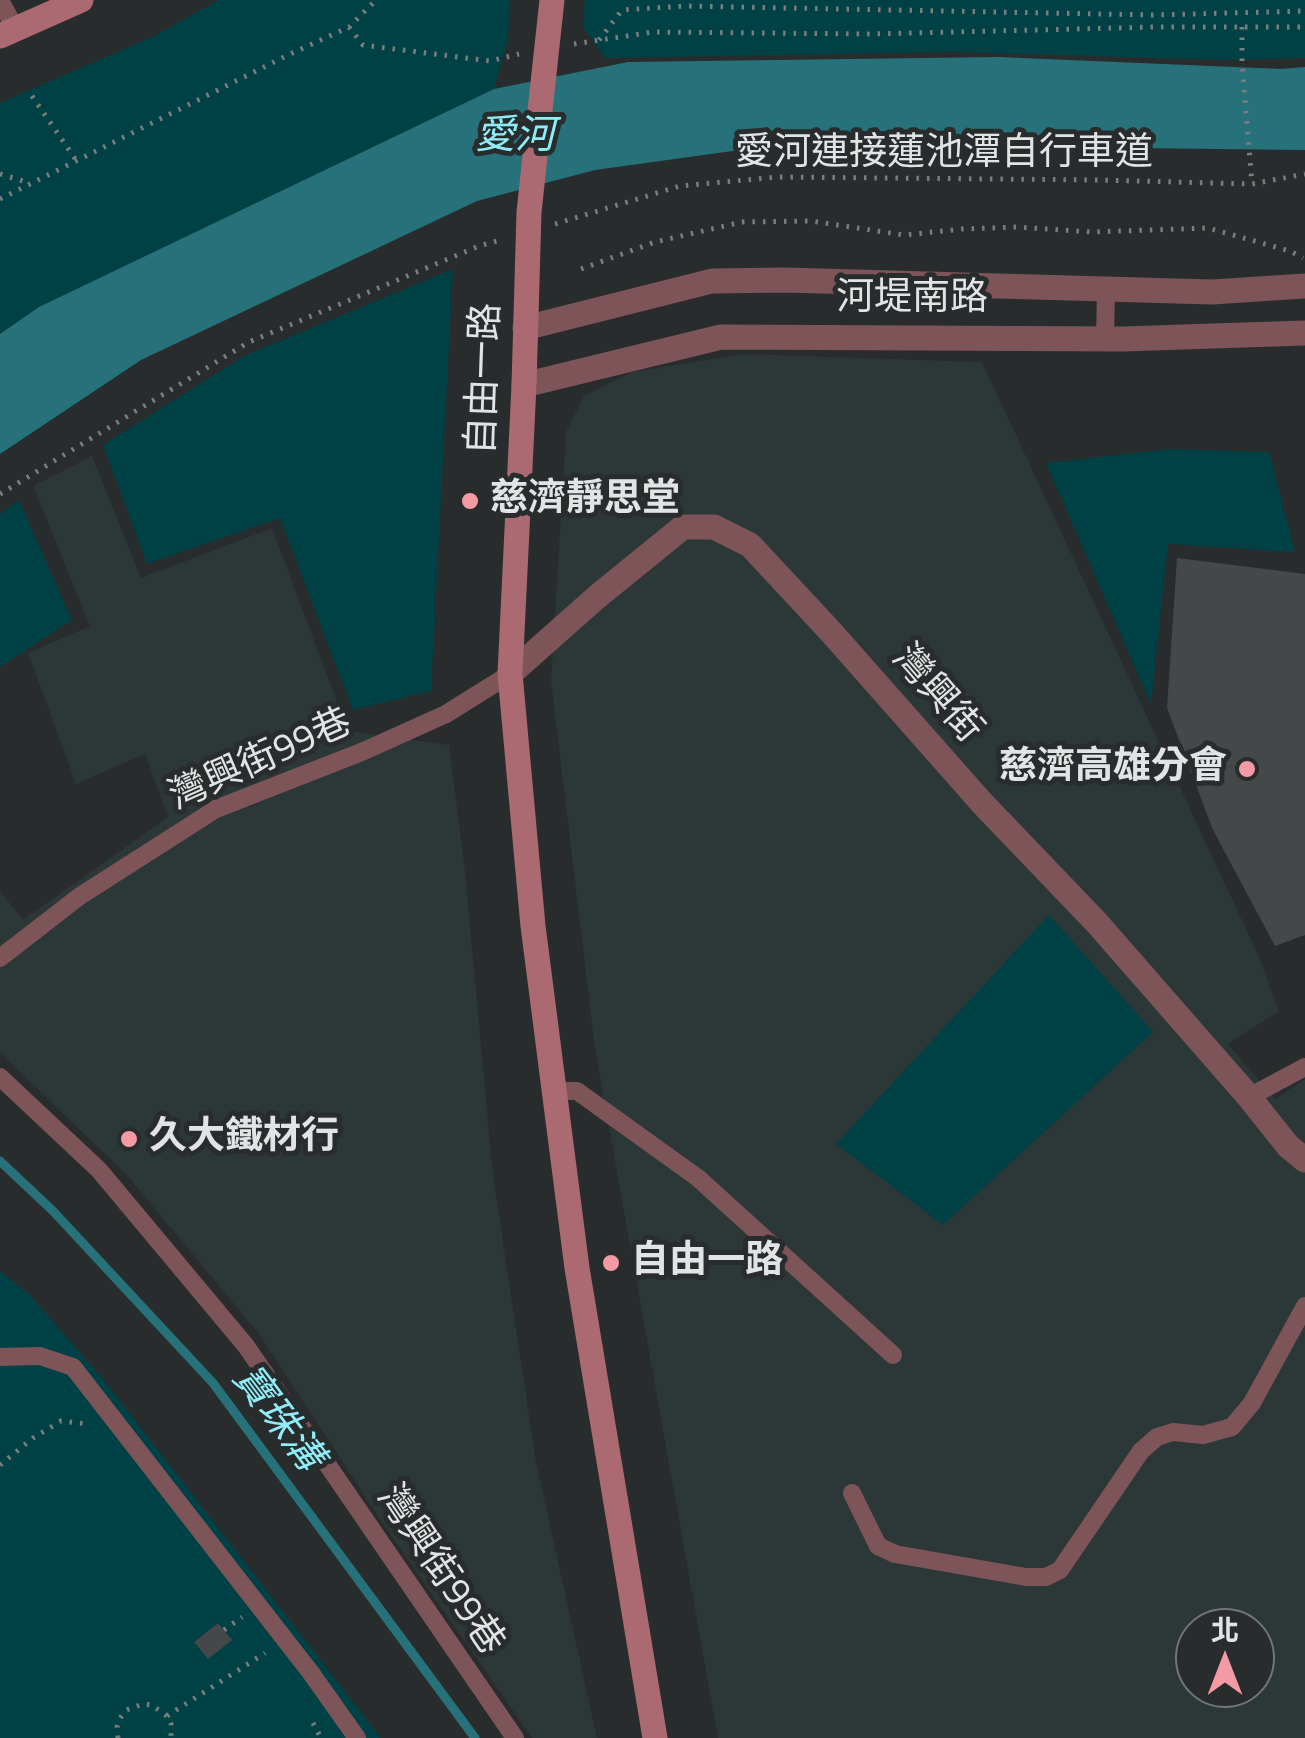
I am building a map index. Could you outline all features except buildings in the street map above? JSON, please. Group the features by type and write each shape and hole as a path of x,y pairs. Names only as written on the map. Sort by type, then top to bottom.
{"street":[{"path":"8,33 81,0"},
{"path":"548,48 552,0"},
{"name":"自由一路","path":"548,48 529,212 510,674 553,1091 595,1381 655,1738"},
{"name":"河堤南路","path":"525,328 712,282 785,280 1212,292 1305,286"},
{"name":"河堤南路","path":"524,385 722,336 1105,339 1305,333"},
{"name":"灣興街","path":"510,674 683,527 714,527 750,545 982,803 1097,923 1288,1146 1305,1160"}],"lane":[{"path":"0,0 8,33"},
{"path":"1105,339 1106,289"},
{"name":"灣興街99巷","path":"0,958 80,896 216,808 364,751 446,714 510,674"},
{"path":"1249,1097 1305,1067"},
{"name":"灣興街99巷","path":"0,1076 99,1170 246,1346 514,1738"},
{"path":"553,1091 578,1091 698,1178 893,1355"},
{"path":"852,1493 878,1546 895,1554 1026,1577 1046,1577 1060,1570 1141,1451 1157,1437 1173,1432 1203,1435 1232,1426 1252,1403 1305,1306"},
{"path":"0,1357 40,1356 73,1367 312,1673 356,1738"}],"path":[{"path":"0,198 350,27 376,0"},
{"path":"600,40 622,10 685,6 1154,14 1305,11"},
{"path":"350,27 363,46 490,60 654,32 872,34 1305,27"},
{"path":"1242,27 1252,184"},
{"path":"32,96 76,160"},
{"path":"0,174 30,184"},
{"name":"愛河連接蓮池潭自行車道","path":"586,214 680,186 777,177 1252,184 1305,174"},
{"path":"581,269 655,242 742,222 811,221 904,236 1017,227 1092,232 1208,228 1290,250 1303,258"},
{"path":"0,494 249,342 480,246"},
{"path":"0,1464 60,1421 87,1424 100,1434"},
{"path":"224,1630 242,1616 250,1628"},
{"path":"168,1716 268,1651 259,1640"},
{"path":"118,1738 117,1727 126,1710 152,1704 168,1716 171,1738"},
{"path":"308,1710 321,1738"}],"shaded area":[{"path":"219,0 510,0 508,40 494,89 39,307 0,334 0,103 152,37"},
{"path":"585,0 1305,0 1305,58 1226,60 956,52 605,58 583,27"},
{"path":"453,269 431,691 353,710 280,518 147,564 103,445 244,356"},
{"path":"743,354 982,362 1259,957 1279,1011 1228,1044 1275,1099 1305,1079 1305,1738 718,1738 595,1049 551,681 566,432 584,396 632,372"},
{"path":"1170,449 1269,452 1295,552 1168,544 1151,704 1046,463"},
{"path":"92,456 141,578 272,528 348,731 449,745 465,871 493,1175 536,1462 597,1738 532,1738 381,1521 259,1334 127,1175 0,1053 0,891 23,920 168,817 145,754 76,784 28,653 90,626 33,486"},
{"path":"19,500 72,620 0,667 0,514"},
{"path":"1049,915 1153,1032 943,1225 836,1144"},
{"path":"0,1271 30,1295 107,1384 381,1738 0,1738"}],"water":[{"name":"愛河","path":"999,57 1305,67 1305,150 783,144 595,170 477,201 141,360 0,454 0,334 39,307 494,89 628,62"}],"waterway":[{"name":"寶珠溝","path":"0,1161 53,1211 213,1383 475,1738"}],"place":[{"name":"慈濟靜思堂","path":"470,501"},
{"name":"慈濟高雄分會","path":"1247,769"},
{"name":"久大鐵材行","path":"129,1139"},
{"name":"自由一路","path":"611,1263"}]}
